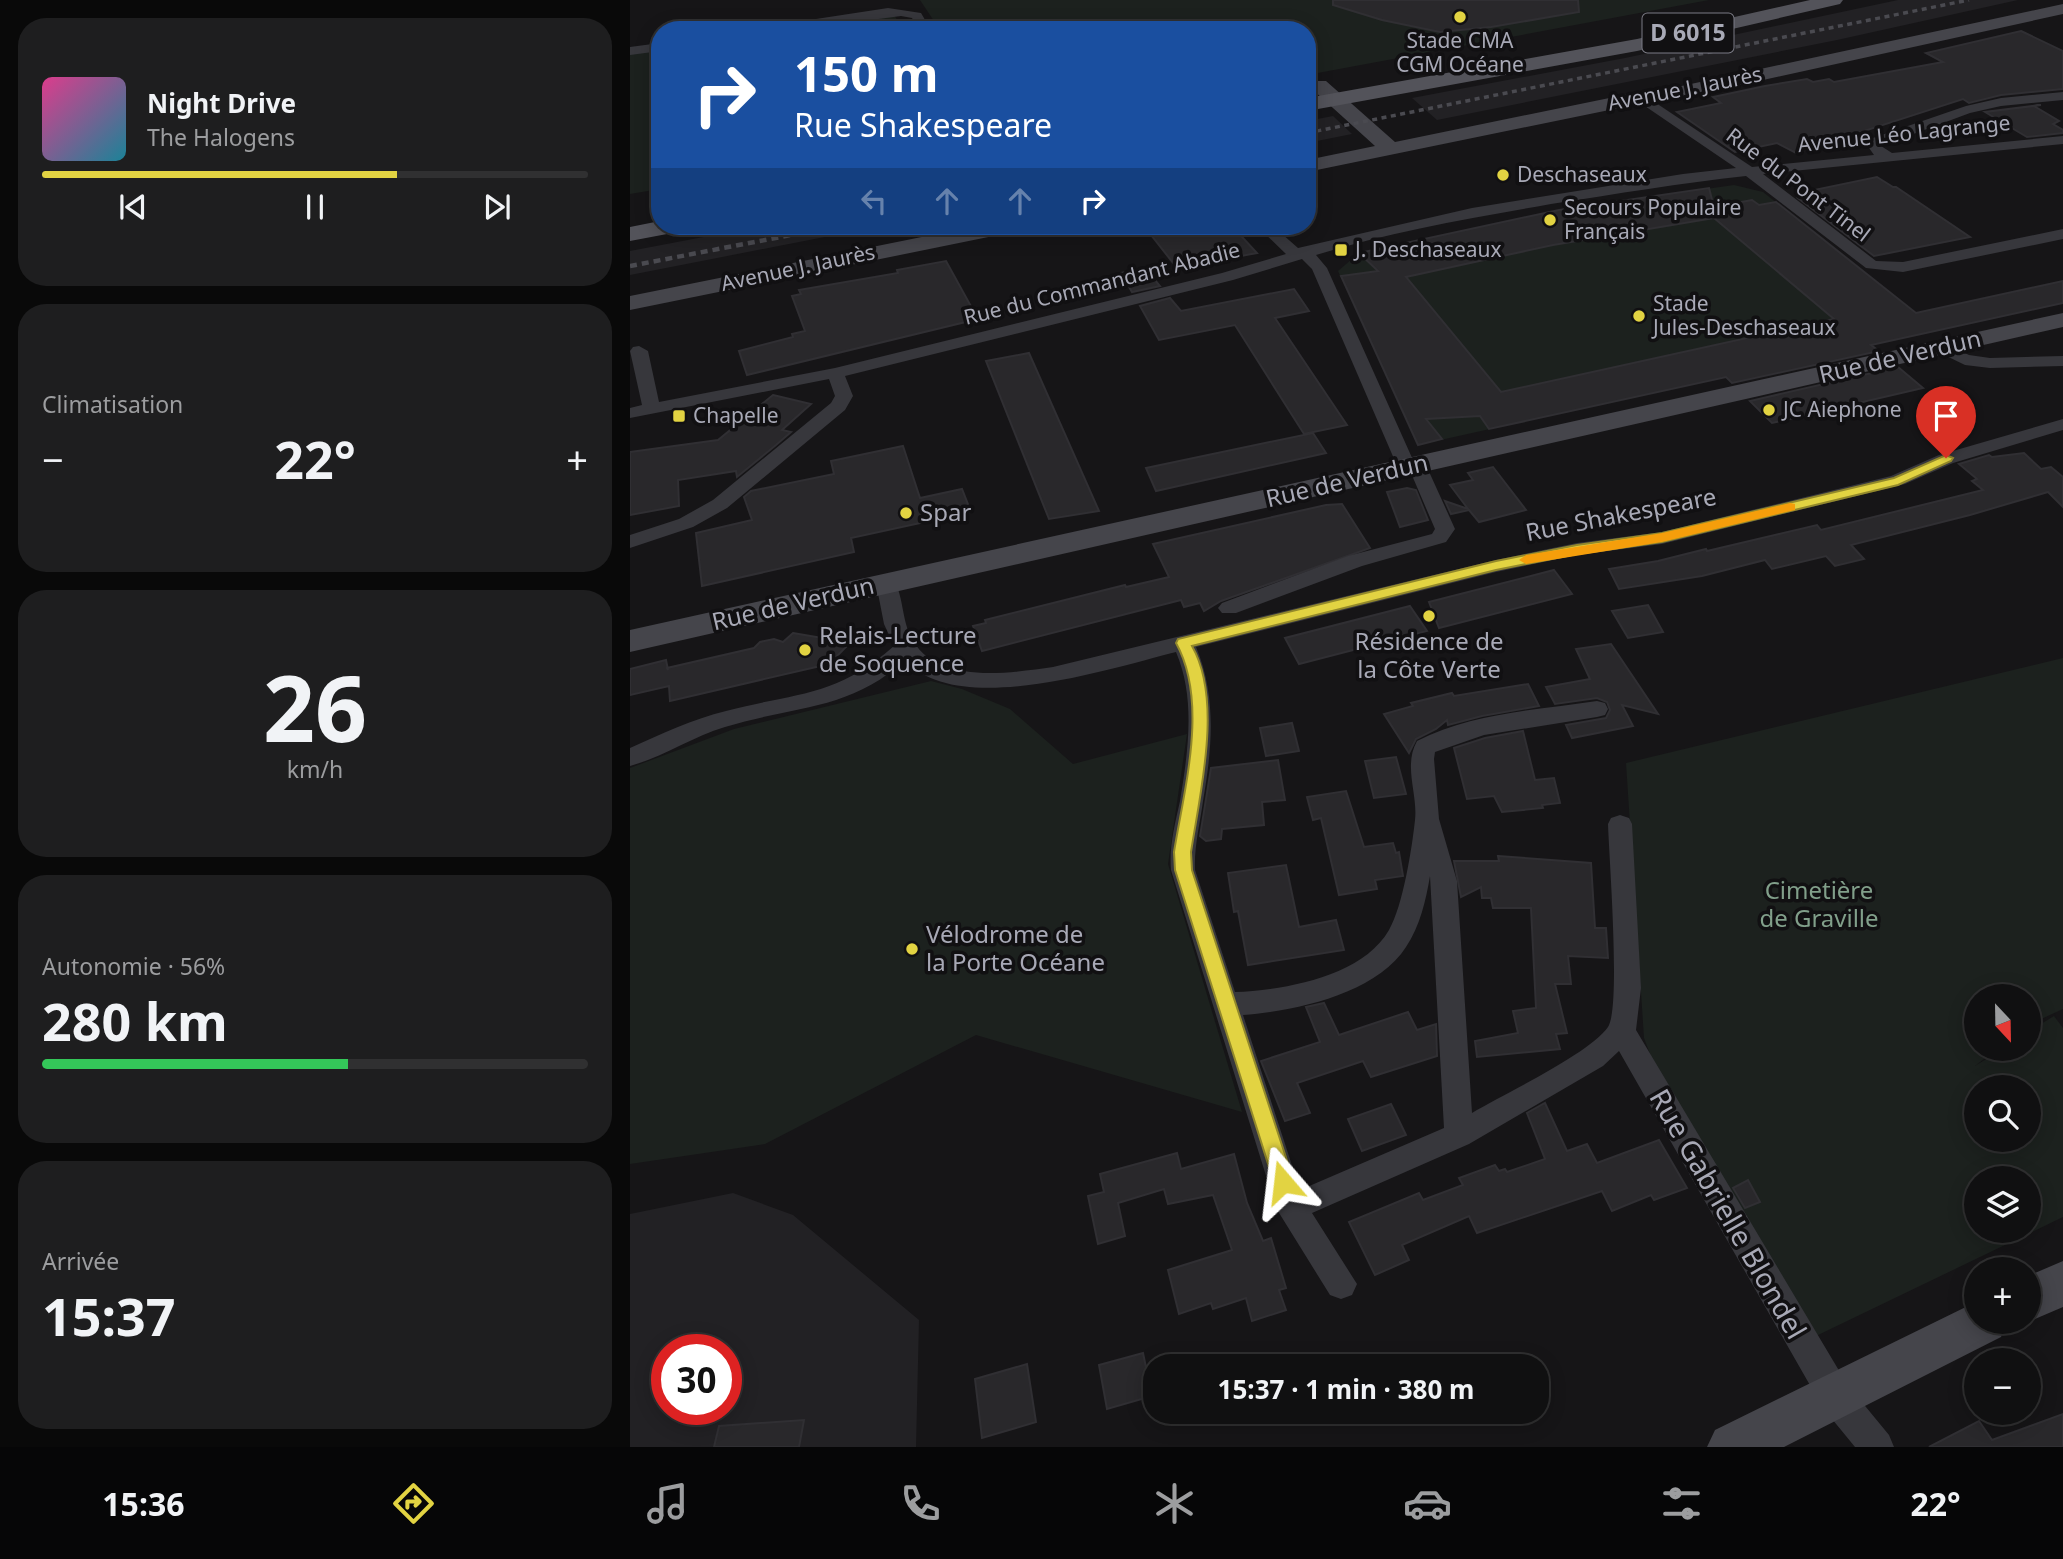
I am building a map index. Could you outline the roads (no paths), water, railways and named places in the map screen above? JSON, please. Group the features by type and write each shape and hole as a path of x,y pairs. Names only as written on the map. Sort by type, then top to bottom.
{"main road":[{"name":"D 6015","path":"1320,91 1776,0"},
{"name":"D 6015","path":"1320,91 1680,36 1833,0"},
{"path":"630,212 651,208"},
{"path":"630,234 651,230"}],"street":[{"name":"Avenue J. Jaurès","path":"1316,164 1644,99 2063,6"},
{"path":"836,21 901,12 917,16 920,21"},
{"path":"630,51 651,48"},
{"path":"1320,91 1391,149"},
{"path":"1889,157 1876,150 1874,145 1878,141 1966,110 2001,102 2063,96"},
{"name":"Rue du Pont Tinel","path":"1644,99 1749,171 1872,265 1902,267 2063,234"},
{"name":"Avenue Léo Lagrange","path":"1749,171 2063,140"},
{"name":"Rue du Commandant Abadie","path":"630,414 835,373 1227,277 1299,252 1403,226 1540,200 1749,171"},
{"name":"Avenue J. Jaurès","path":"630,303 964,235"},
{"path":"1229,608 1355,561 1439,538 1445,529 1412,466 1319,268 1276,235"},
{"name":"Rue de Verdun","path":"630,641 2063,320"},
{"path":"1989,337 2022,362"},
{"path":"1941,347 1965,360 2063,361"},
{"path":"639,351 652,410"},
{"path":"630,542 686,523 720,504 839,406 844,396 835,373"},
{"name":"Rue Shakespeare","path":"906,648 926,665 951,676 984,681 1053,675 1496,566 1577,549 1662,538 1898,481 1946,458 2063,424"},
{"path":"630,758 690,731 727,719 822,698 874,675 906,648 898,632 886,583"},
{"path":"1183,643 1192,659 1202,732 1182,852 1184,870 1292,1208 1341,1284"},
{"path":"1459,1135 1444,881 1427,819 1422,759 1425,747 1437,739 1463,732 1597,709"},
{"path":"1227,1004 1268,1003 1318,993 1376,961 1397,939 1410,909 1427,819"},
{"path":"1292,1208 1459,1135 1593,1058 1622,1031 1628,988 1620,824"},
{"name":"Rue Gabrielle Blondel","path":"1622,1031 1835,1396 1877,1447"},
{"path":"2041,1294 2063,1283"},
{"path":"1732,1447 1964,1332"}],"railway":[{"path":"1316,131 1969,0"},
{"path":"630,266 791,235"}],"place":[{"name":"Stade CMA CGM Océane","path":"1460,17"},
{"name":"Deschaseaux","path":"1503,175"},
{"name":"Secours Populaire Français","path":"1550,220"},
{"name":"J. Deschaseaux","path":"1341,250"},
{"name":"Stade Jules-Deschaseaux","path":"1639,316"},
{"name":"JC Aiephone","path":"1769,410"},
{"name":"Chapelle","path":"679,416"},
{"name":"Spar","path":"906,513"},
{"name":"Résidence de la Côte Verte","path":"1429,616"},
{"name":"Relais-Lecture de Soquence","path":"805,650"},
{"name":"Vélodrome de la Porte Océane","path":"912,949"}],"park label":[{"name":"Cimetière de Graville","path":"1819,905"}]}
